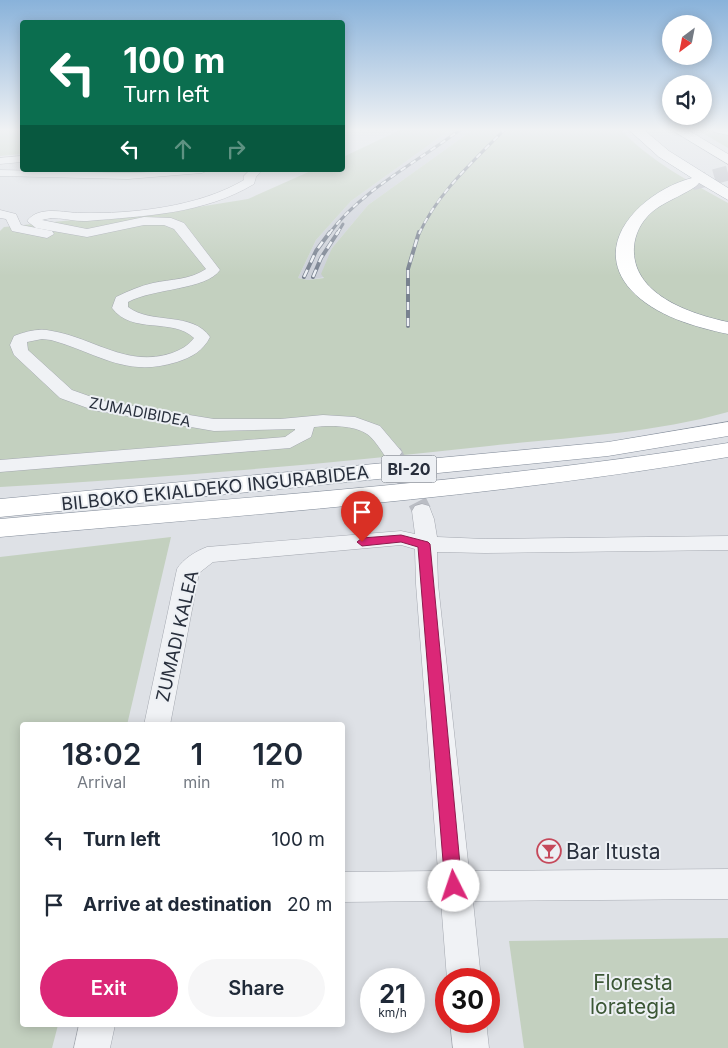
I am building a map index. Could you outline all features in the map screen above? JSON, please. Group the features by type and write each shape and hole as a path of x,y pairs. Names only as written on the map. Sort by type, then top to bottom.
{"highway":[{"path":"701,178 726,194"},
{"path":"692,183 654,201 634,221 627,236 625,264 640,289 675,310 728,328"},
{"path":"669,440 728,421"},
{"name":"BILBOKO EKIALDEKO INGURABIDEA","path":"0,528 147,504 449,466 608,449 728,430"},
{"name":"BILBOKO EKIALDEKO INGURABIDEA","path":"0,508 147,504 492,481 620,468 728,450"},
{"path":"492,481 611,482 728,468"},
{"path":"0,495 147,504"},
{"path":"0,547 105,529 147,504"}],"street":[{"name":"ZUMADIBIDEA","path":"249,178 250,182 237,191 198,204 82,217 42,216 33,221 41,226 80,232 155,220 166,220 179,226 213,270 202,279 134,292 122,300 120,308 126,315 138,321 190,327 202,337 199,344 184,354 166,361 125,361 100,354 55,335 40,334 20,339 18,345 20,352 31,365 66,394 99,406 214,425 323,420 355,423 373,430 392,452"},
{"path":"6,215 17,228 80,240 100,236 100,230"},
{"path":"0,466 290,442 304,433 306,422"},
{"path":"422,511 426,524 424,544 463,968"},
{"name":"ZUMADI KALEA","path":"158,722 188,569 193,562 207,554 401,538 424,544"},
{"path":"424,544 728,543"},
{"path":"345,887 728,884"},
{"path":"92,1048 96,1027"},
{"path":"469,1033 471,1048"}],"shaded area":[{"path":"383,178 406,178 368,205 332,248 325,277 308,280 298,278 316,240 351,201"}],"green space":[{"path":"295,178 383,178 351,201 316,240 298,278 308,280 324,278 321,274 332,248 368,205 406,178 683,178 728,203 728,412 639,430 367,459 245,470 0,487 0,231 4,227 192,208 248,199"},
{"path":"171,537 128,722 20,722 20,1027 57,1027 52,1048 0,1048 0,557"},
{"name":"Floresta lorategia","path":"728,938 728,1048 524,1048 509,941"}],"tunnel":[{"path":"692,183 710,178"},
{"path":"392,452 422,511"}],"railway":[{"path":"329,234 357,204 390,178"},
{"path":"419,234 436,204 458,178"},
{"path":"337,234 343,224"},
{"path":"304,277 316,251 330,232"},
{"path":"313,277 321,258 338,232"},
{"path":"408,326 408,269 419,232"}],"place":[{"name":"Bar Itusta","path":"549,851"}],"route":[{"path":"362,542 401,538 424,544 454,886"}]}
